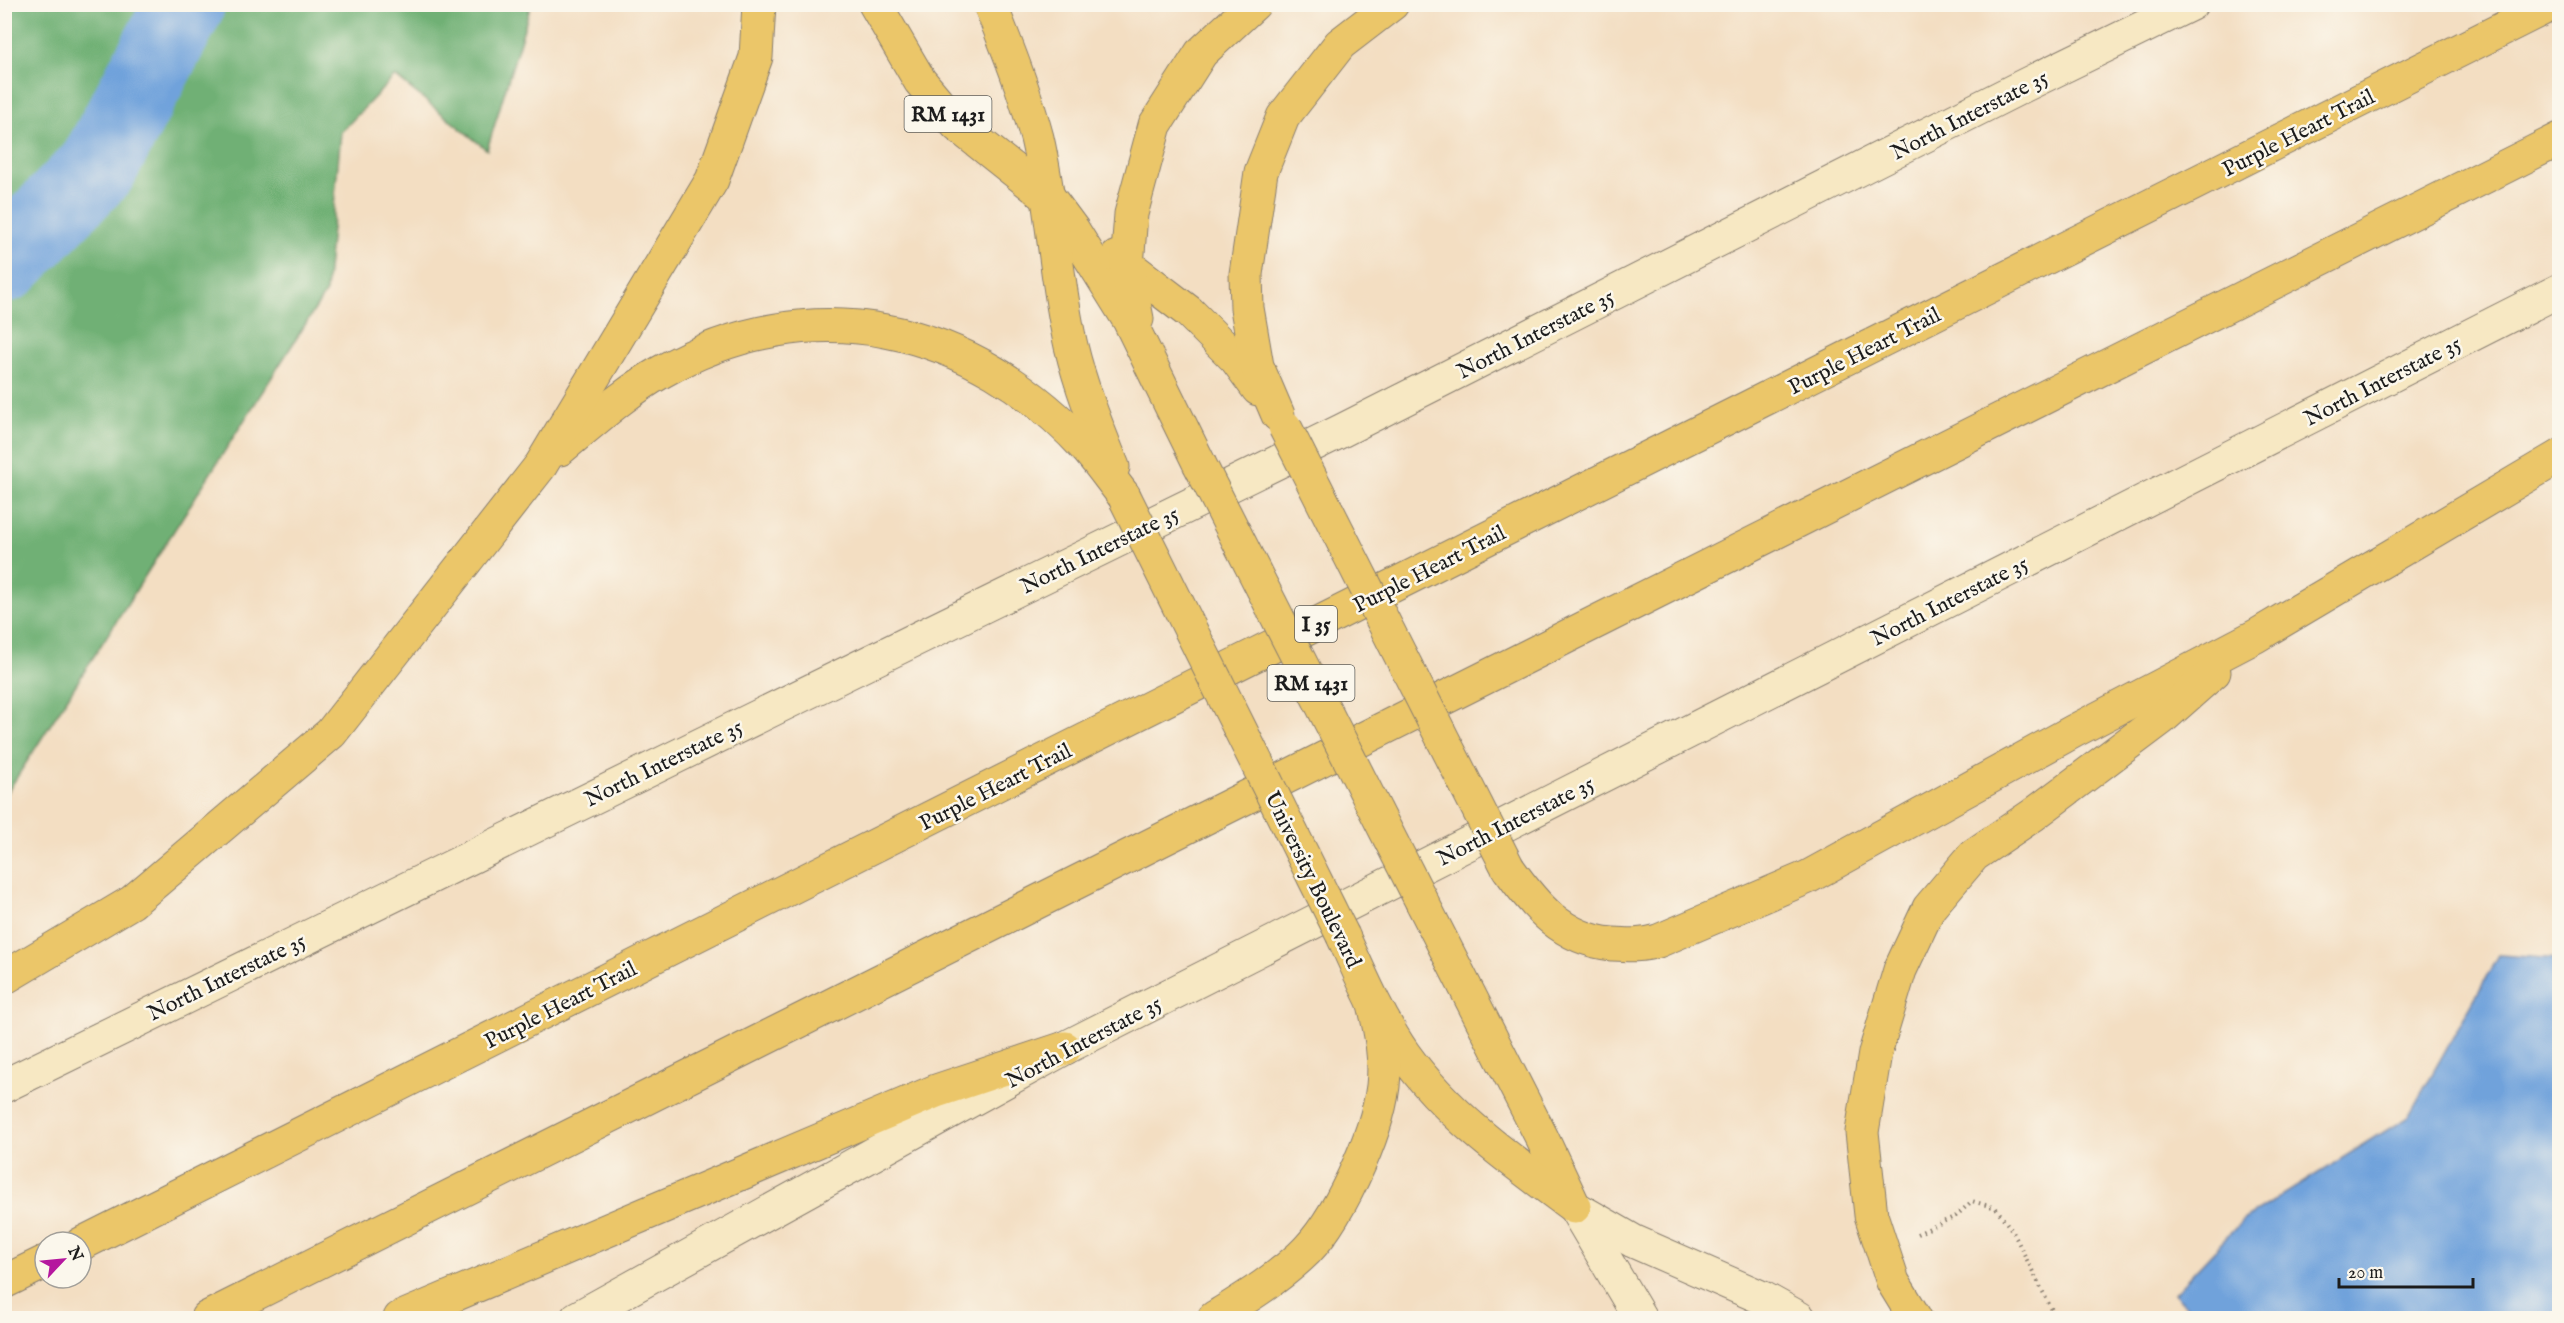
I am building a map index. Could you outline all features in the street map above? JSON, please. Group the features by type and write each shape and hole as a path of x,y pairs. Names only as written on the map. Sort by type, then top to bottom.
{"main road":[{"path":"4,978 132,902 331,733 541,465 712,180 756,57 759,4"},
{"name":"RM 1431","path":"875,4 920,81 957,125 1050,199 1073,230 1117,300 1148,361"},
{"name":"RM 1431","path":"990,4 1021,79 1050,199 1058,273 1070,344 1086,399 1124,496"},
{"path":"1148,361 1134,309 1127,266 1131,214 1155,125 1201,53 1254,4"},
{"path":"1392,4 1340,44 1283,117 1260,172 1246,274 1247,308 1257,366 1281,421 1508,868 1530,899 1544,914 1565,930 1603,943 1642,946 1808,877 2074,731 2256,636 2559,456"},
{"name":"North Interstate 35","path":"4,1086 1342,430 2023,86 2191,4"},
{"name":"Purple Heart Trail","path":"93,1238 2552,4"},
{"path":"207,1318 2559,139"},
{"path":"1050,199 1127,266 1182,305 1200,322 1236,359 1281,421"},
{"name":"North Interstate 35","path":"577,1318 1065,1048 2559,290"},
{"path":"541,465 634,389 663,371 702,353 747,336 784,328 860,327 901,333 940,344 1002,378 1029,396 1088,450 1124,496"},
{"name":"University Boulevard","path":"1148,361 1537,1128 1574,1206 1640,1318"},
{"name":"University Boulevard","path":"1124,496 1343,936 1374,1004 1404,1054 1437,1094 1485,1141 1574,1206 1634,1241 1762,1298 1799,1318"},
{"path":"1915,1318 1893,1282 1871,1215 1862,1132 1875,1053 1900,970 1929,908 1974,855 2162,718 2256,636"},
{"path":"1215,1318 1269,1283 1302,1256 1335,1214 1375,1122 1383,1086 1384,1046 1374,1004"},
{"path":"400,1318 936,1090 1065,1048"},
{"path":"4,1282 33,1268"}],"path":[{"path":"1914,1235 1956,1216 1972,1201 1996,1208 2013,1232 2056,1318"}],"green space":[{"path":"5,4 531,5 487,150 395,76 341,132 326,292 5,796"}],"water":[{"path":"2499,955 2559,959 2559,1318 2198,1318 2174,1293 2243,1220 2408,1117"}],"waterway":[{"path":"4,263 98,167 185,4"}]}
